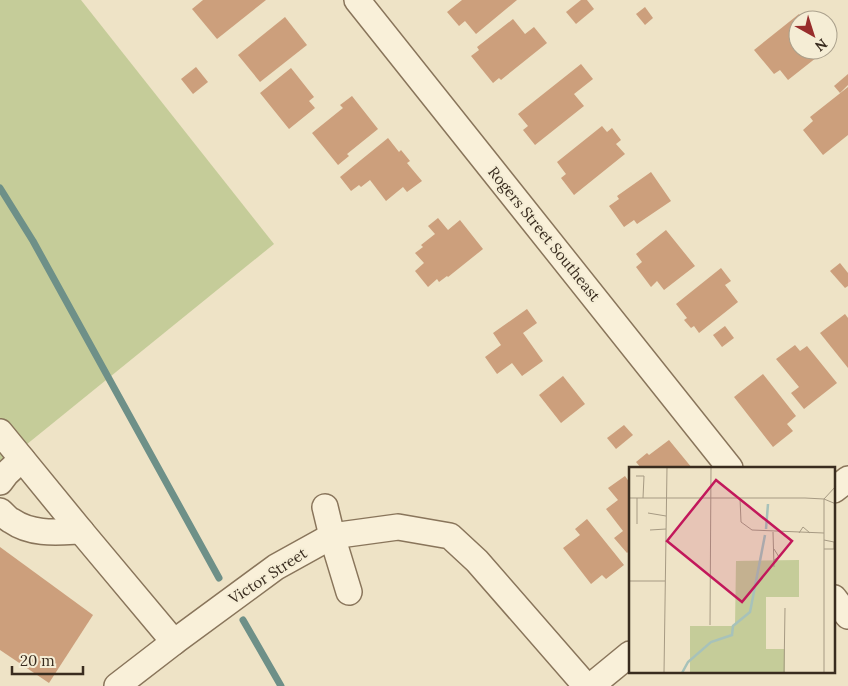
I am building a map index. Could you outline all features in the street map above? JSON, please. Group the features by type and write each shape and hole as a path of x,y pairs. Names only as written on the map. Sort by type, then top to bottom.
{"street":[{"name":"Rogers Street Southeast","path":"357,0 729,467"},
{"path":"0,432 174,642"},
{"path":"0,482 22,459"},
{"path":"836,488 848,479"},
{"path":"326,507 332,536 349,592"},
{"path":"0,510 12,521 28,529 51,533 81,531"},
{"name":"Victor Street","path":"117,686 276,567 332,536 398,527 450,536 477,561 586,686"},
{"path":"836,601 848,616"},
{"path":"591,686 629,655"}],"green space":[{"path":"0,0 81,0 274,244 0,466"}],"building":[{"path":"203,0 266,0 217,39 192,9"},
{"path":"462,0 517,0 476,34 465,21 459,26 447,12"},
{"path":"581,0 587,0 594,9 576,24 566,12"},
{"path":"645,7 653,18 645,25 636,14"},
{"path":"285,17 307,45 260,82 238,55"},
{"path":"513,19 525,34 534,27 547,43 501,80 499,78 493,83 471,56 479,50 477,47"},
{"path":"788,23 788,60 813,60 788,80 780,70 774,74 754,50"},
{"path":"581,64 593,79 574,94 584,106 535,145 523,130 528,126 518,114"},
{"path":"196,67 208,82 193,94 181,79"},
{"path":"291,68 314,97 309,101 315,108 289,129 260,93"},
{"path":"848,74 848,85 840,93 834,86"},
{"path":"848,87 848,135 823,155 803,130 813,121 810,117"},
{"path":"352,96 378,129 347,154 349,156 338,165 312,133 343,108 340,105"},
{"path":"602,126 607,132 612,128 621,140 616,144 625,154 574,195 561,178 566,174 557,162"},
{"path":"388,138 399,152 401,150 410,161 407,163 422,181 407,192 403,187 386,201 370,180 361,187 359,185 351,191 340,177"},
{"path":"651,172 671,201 637,224 634,220 624,227 609,206 619,199 617,196"},
{"path":"438,218 448,230 460,220 483,249 448,277 439,282 437,279 428,287 415,271 424,263 415,253 423,247 421,245 435,234 428,226"},
{"path":"666,230 695,266 664,290 657,281 651,287 636,267 642,262 636,254"},
{"path":"840,263 848,273 848,286 845,288 830,271"},
{"path":"721,268 731,281 725,285 738,302 699,333 694,326 691,328 684,320 687,318 676,304"},
{"path":"527,309 537,323 523,333 543,361 522,376 512,363 497,374 485,357 501,345 493,333"},
{"path":"845,314 848,318 848,368 820,333"},
{"path":"725,326 734,338 722,347 713,335"},
{"path":"795,345 800,351 807,346 837,383 804,409 791,393 799,387 776,359"},
{"path":"763,374 796,416 787,424 793,431 773,447 734,397"},
{"path":"563,376 585,404 561,423 539,395"},
{"path":"624,425 633,435 616,449 607,438"},
{"path":"669,440 691,467 640,467 636,462 647,453 649,455"},
{"path":"625,476 629,482 629,551 627,553 614,538 623,531 606,509 618,500 608,488"},
{"path":"587,519 624,565 606,579 602,575 591,584 563,548 580,535 575,529"},
{"path":"0,547 93,615 49,683 0,650"}],"waterway":[{"path":"0,188 33,241 219,578"},
{"path":"243,620 281,686"}]}
